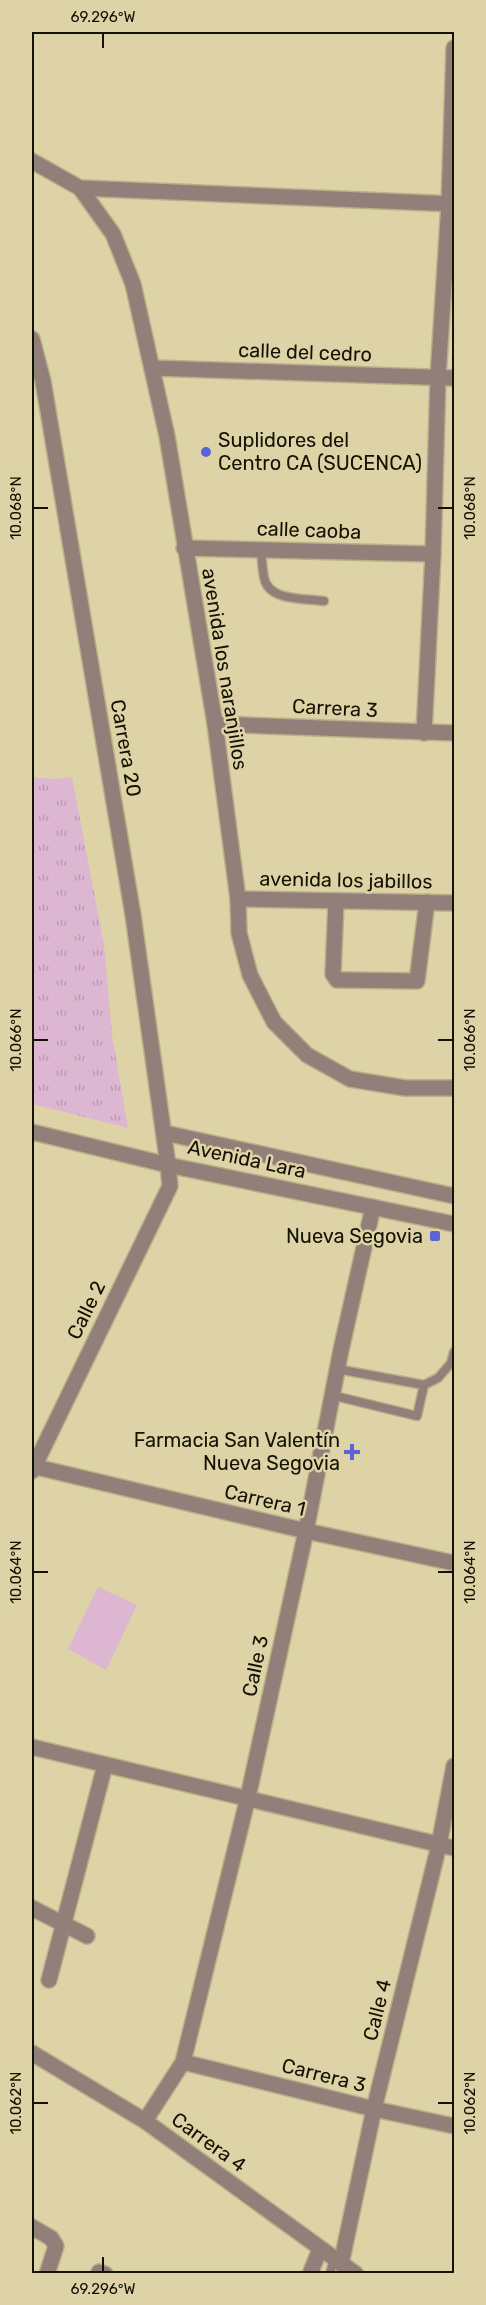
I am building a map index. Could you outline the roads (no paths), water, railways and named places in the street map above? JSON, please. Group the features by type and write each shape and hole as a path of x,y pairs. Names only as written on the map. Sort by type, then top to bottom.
{"street":[{"path":"424,733 433,554 438,377 452,204 454,48"},
{"name":"avenida los naranjillos","path":"32,161 80,188 113,234 129,274 153,368 167,436 215,724 237,898 239,933 250,975 274,1022 307,1055 350,1079 405,1088 454,1088"},
{"path":"80,188 452,204"},
{"name":"Carrera 20","path":"32,339 43,381 133,915 168,1165"},
{"name":"calle del cedro","path":"153,368 454,378"},
{"name":"calle caoba","path":"184,548 433,554"},
{"name":"Carrera 3","path":"215,724 454,733"},
{"name":"avenida los jabillos","path":"237,898 454,903"},
{"path":"336,901 333,974 337,980 417,981 427,902"},
{"name":"Avenida Lara","path":"32,1132 168,1165 454,1224"},
{"name":"Avenida Lara","path":"165,1133 454,1196"},
{"name":"Calle 2","path":"32,1468 170,1186 168,1165"},
{"name":"Calle 3","path":"145,2121 183,2062 248,1797 306,1531 331,1395 373,1207"},
{"name":"Carrera 1","path":"32,1468 454,1563"},
{"path":"32,1747 248,1797 447,1847"},
{"path":"49,1980 105,1765"},
{"name":"Calle 4","path":"335,2265 374,2109 447,1847 454,1766"},
{"path":"32,1908 87,1936"},
{"name":"Carrera 4","path":"32,2053 145,2121 320,2249 335,2265 356,2274"},
{"name":"Carrera 3","path":"183,2062 374,2109 454,2126"},
{"path":"32,2227 51,2238 57,2246 47,2274"},
{"path":"310,2274 320,2249"}],"lane":[{"path":"261,549 264,580 270,590 277,595 324,601"},
{"path":"337,1369 424,1385 438,1378 453,1363 454,1352"},
{"path":"331,1395 417,1416 424,1385"}],"place":[{"name":"Suplidores del Centro CA (SUCENCA)","path":"206,452"},
{"name":"Nueva Segovia","path":"435,1236"},
{"name":"Farmacia San Valentín Nueva Segovia","path":"352,1452"}]}
